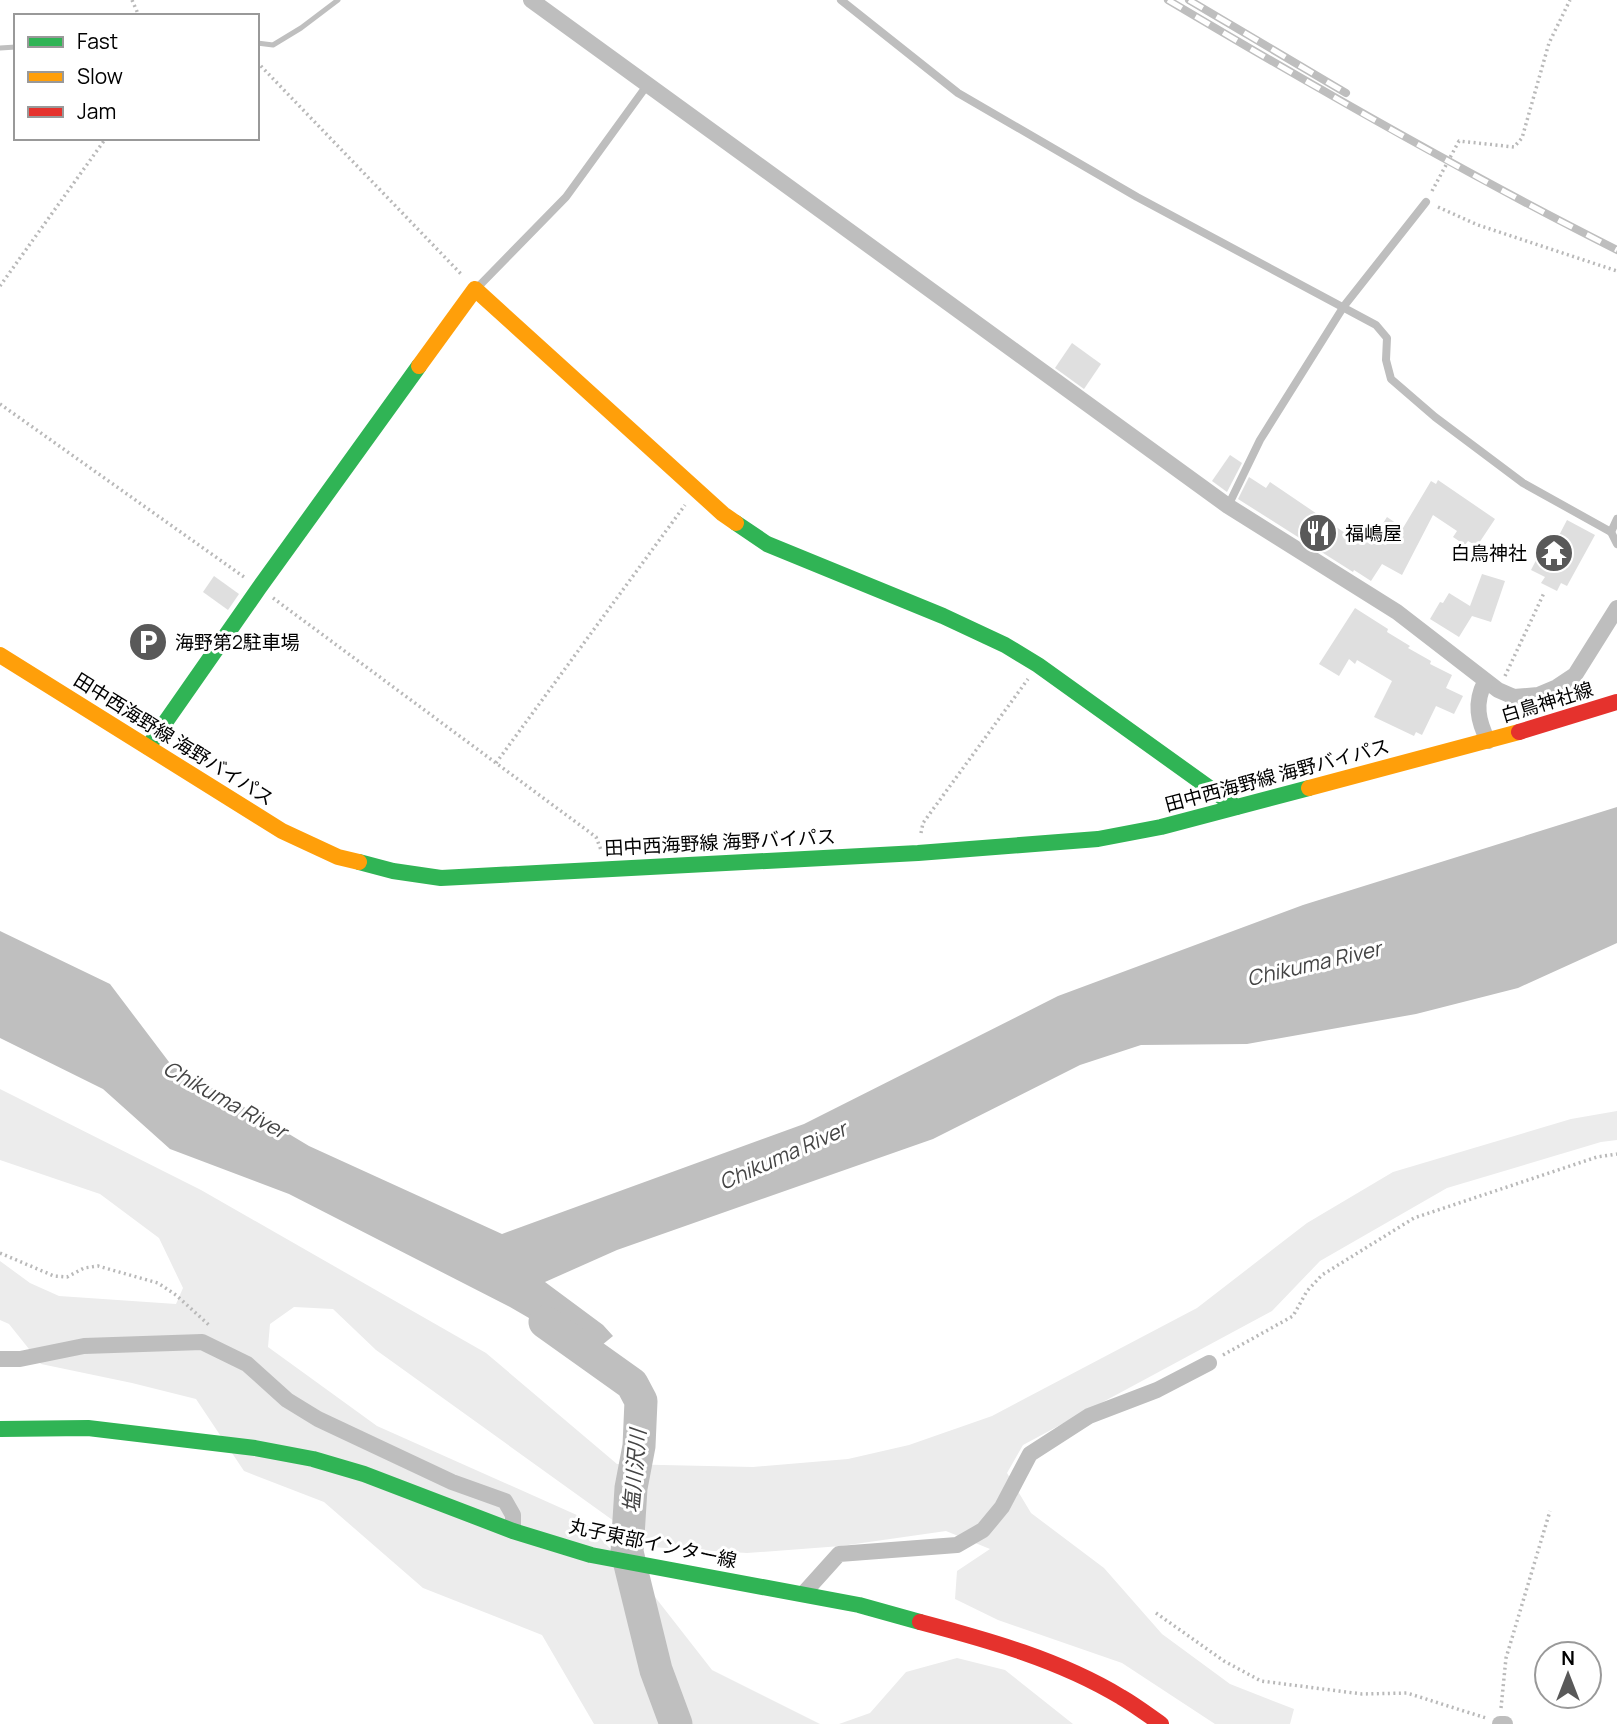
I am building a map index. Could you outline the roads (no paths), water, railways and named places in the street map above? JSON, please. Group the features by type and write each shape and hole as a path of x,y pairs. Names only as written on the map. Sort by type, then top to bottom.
{"street":[{"path":"531,0 1228,506 1397,612 1492,686 1514,696 1538,695 1558,687 1575,675 1617,608"},
{"path":"148,747 475,289 723,514 767,544 943,616 1005,645 1038,665 1236,807"},
{"name":"田中西海野線 海野バイパス","path":"0,655 282,831 338,858 393,871 440,878 918,853 1098,839 1130,834 1488,741"},
{"path":"1488,741 1479,723 1477,706 1479,693 1492,686"},
{"name":"白鳥神社線","path":"1488,741 1617,702"},
{"path":"0,1359 20,1359 84,1346 201,1342 247,1364 287,1400 318,1419 388,1454 452,1482 505,1501 513,1515 513,1531"},
{"path":"803,1594 839,1554 957,1545 983,1530 1030,1454 1089,1416 1157,1390 1209,1363"},
{"name":"丸子東部インター線","path":"0,1429 101,1430 255,1448 313,1459 364,1474 513,1531 591,1555 803,1594 911,1618 1027,1654 1062,1667 1120,1696 1161,1724"}],"lane":[{"path":"841,0 958,93 1137,197 1376,325 1387,338 1386,360 1391,379 1435,417 1523,482 1611,532 1617,544"},
{"path":"475,289 566,197 648,84"},
{"path":"1228,506 1260,440 1344,306 1426,202"},
{"path":"1611,532 1617,519"}],"water":[{"name":"Chikuma River","path":"1617,807 1617,943 1518,988 1416,1014 1247,1044 1141,1045 1080,1065 933,1139 617,1250 545,1282 603,1325 613,1336 591,1354 510,1307 289,1194 170,1149 103,1089 0,1038 0,931 110,984 169,1062 309,1146 502,1234 804,1124 1058,996 1303,905"}],"waterway":[{"path":"259,43 273,45 338,0"},
{"path":"0,48 14,47"},
{"name":"塩川沢川","path":"545,1322 632,1384 641,1401 639,1446 631,1488 627,1552 656,1670 676,1724"}],"railway":[{"path":"1168,0 1391,129 1617,250"},
{"path":"1189,0 1346,93"}],"place":[{"name":"福嶋屋","path":"1318,533"},
{"name":"白鳥神社","path":"1554,553"},
{"name":"海野第2駐車場","path":"148,642"}]}
